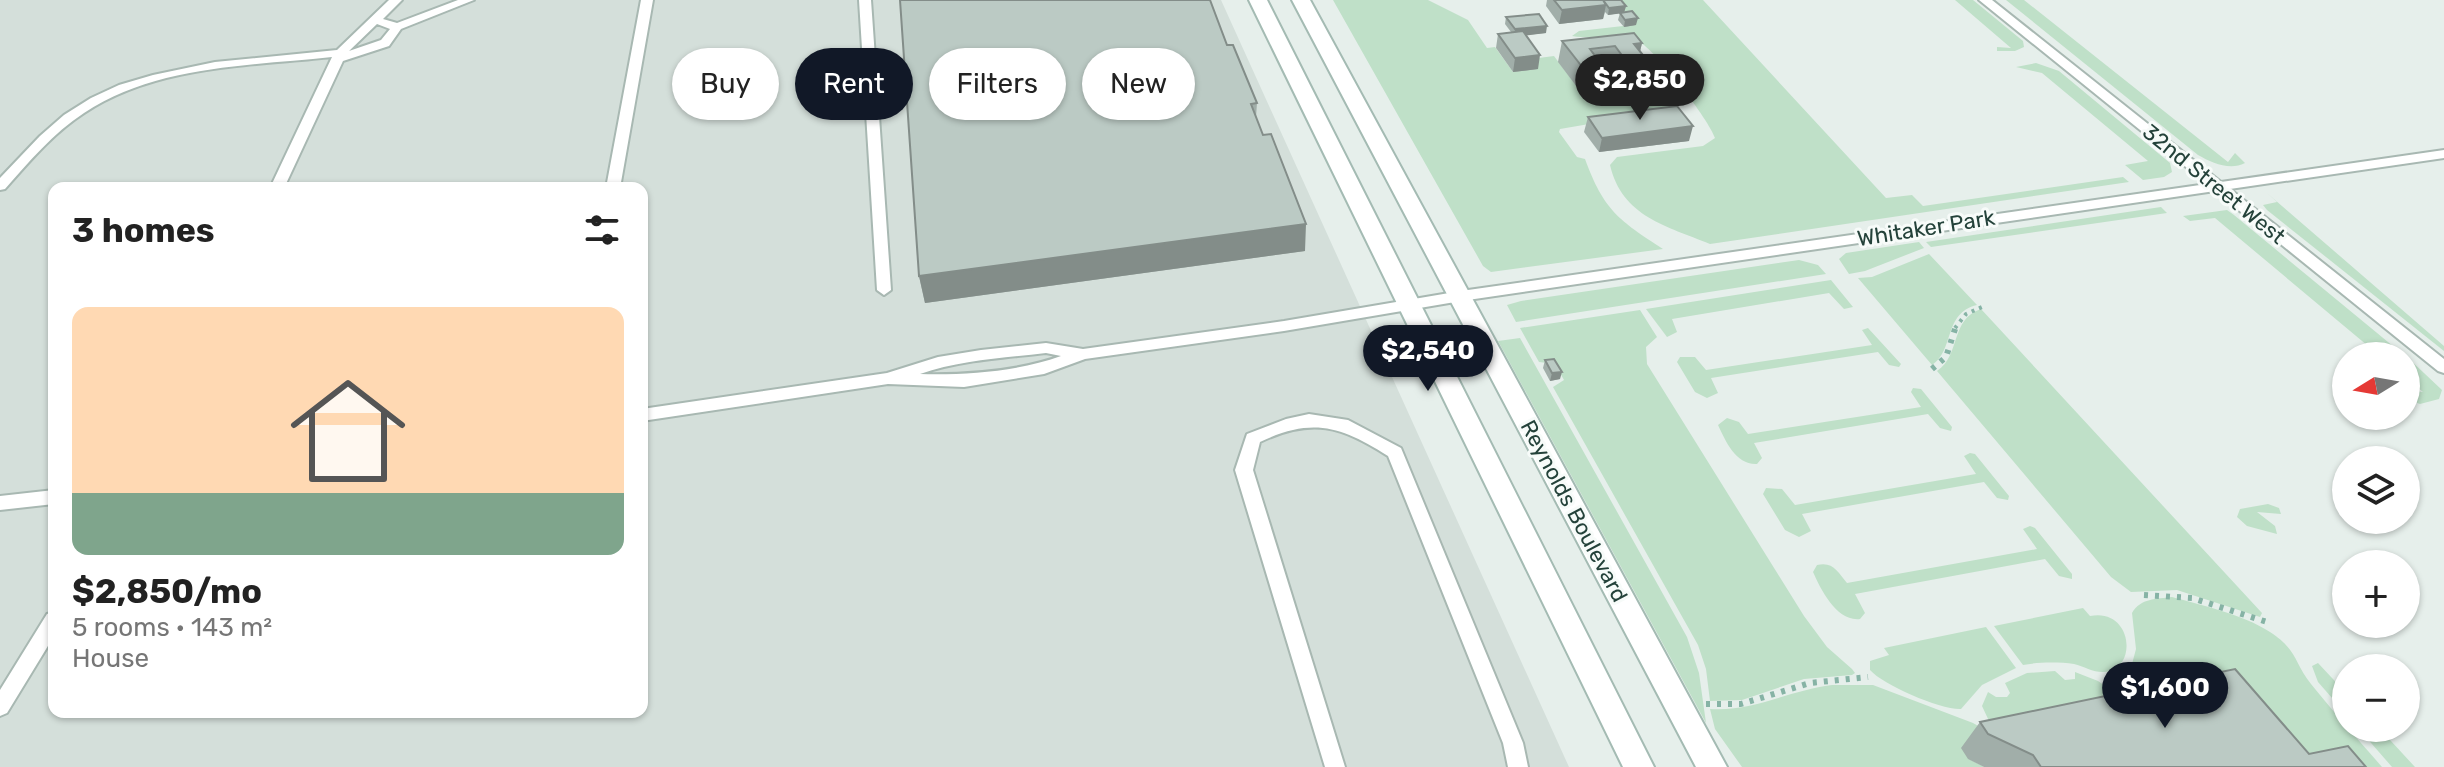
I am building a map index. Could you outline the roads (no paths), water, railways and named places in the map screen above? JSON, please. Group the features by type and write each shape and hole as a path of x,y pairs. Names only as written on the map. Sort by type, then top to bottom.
{"main road":[{"path":"1258,0 1408,304 1500,479 1639,767"},
{"name":"Reynolds Boulevard","path":"1301,0 1712,767"}],"lane":[{"path":"280,182 339,56 396,0"},
{"path":"0,186 44,137 95,101 149,79 339,56 385,43 397,27 468,0"},
{"path":"614,182 647,0"},
{"path":"865,0 884,290"},
{"name":"32nd Street West","path":"1985,0 2444,367"},
{"path":"375,20 397,27"},
{"name":"Whitaker Park","path":"648,414 888,378 938,362 981,355 1046,348 1083,354 1284,326 1461,296 2444,154"},
{"path":"1335,767 1244,470 1253,438 1280,424 1319,419 1351,428 1395,452 1513,743 1518,767"},
{"path":"0,503 48,498"},
{"path":"0,707 48,630"}]}
